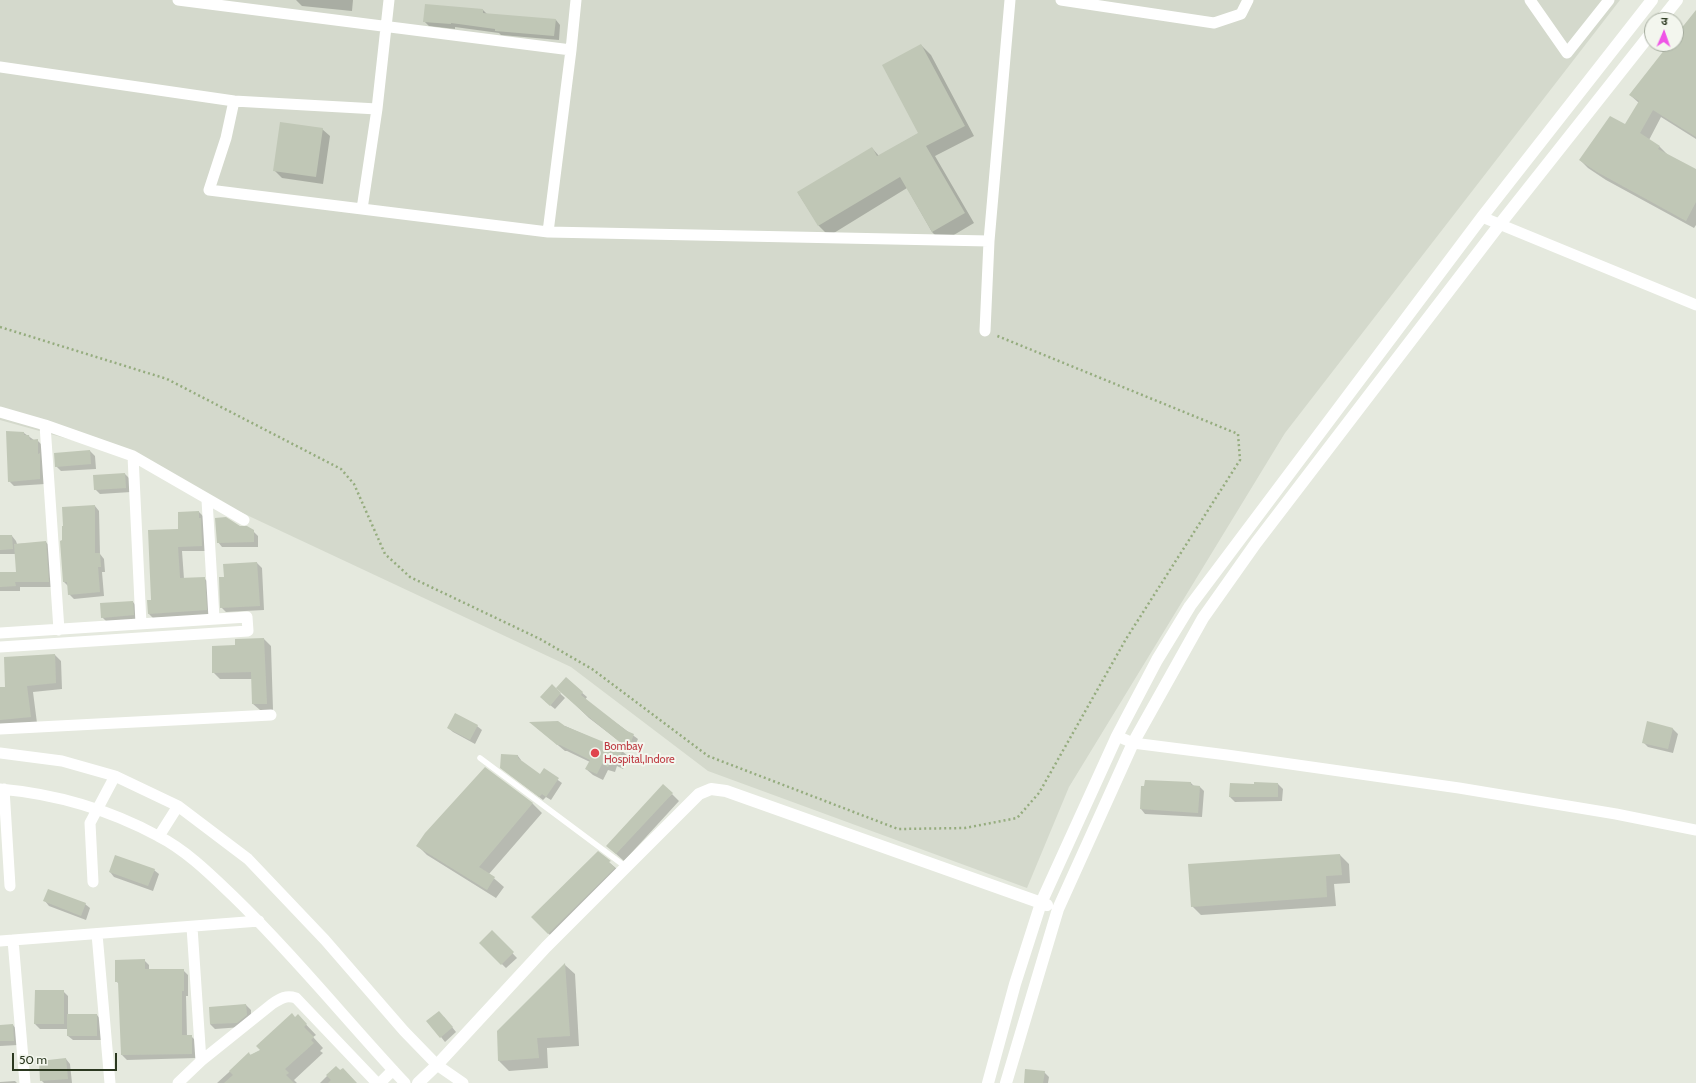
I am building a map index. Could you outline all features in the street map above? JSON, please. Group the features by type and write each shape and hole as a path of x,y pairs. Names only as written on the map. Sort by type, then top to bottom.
{"street":[{"path":"178,0 238,4 387,26 571,50"},
{"path":"362,209 377,109 390,0"},
{"path":"548,232 576,0"},
{"path":"985,331 989,241 1010,0"},
{"path":"1061,0 1214,23 1241,14 1248,0"},
{"path":"1530,0 1567,53 1609,0"},
{"path":"988,1083 1015,984 1041,903 1117,736 1157,660 1190,606 1482,217 1652,0"},
{"path":"1667,12 1677,0"},
{"path":"1006,1083 1058,909 1133,743 1203,618 1261,537 1500,224 1644,42"},
{"path":"0,67 234,101 377,109"},
{"path":"234,101 226,138 209,190 548,232 989,241"},
{"path":"1482,217 1696,305"},
{"path":"0,412 45,424 133,456 244,520"},
{"path":"45,424 59,630"},
{"path":"133,456 141,624"},
{"path":"207,500 214,618"},
{"path":"0,634 214,618 247,617 248,631 0,647"},
{"path":"0,729 271,715"},
{"path":"1117,736 1133,743 1459,788 1616,814 1696,830"},
{"path":"0,753 62,761 115,776 178,806 248,859 325,940 404,1031 437,1065 462,1083"},
{"path":"93,882 90,827 92,819 99,809 115,776"},
{"path":"10,886 2,789 63,799 99,809 159,836 185,854 218,882 259,921 405,1083"},
{"path":"418,1083 437,1065 546,947 626,866 699,794 711,789 726,791 1058,909"},
{"path":"159,836 178,806"},
{"path":"0,941 259,921"},
{"path":"192,927 201,1061"},
{"path":"97,934 110,1083"},
{"path":"13,940 25,1083"},
{"path":"178,1083 201,1061 272,1004 283,997 289,996 296,998 378,1083 393,1070"}],"lane":[{"path":"480,758 626,866"}],"path":[{"path":"0,327 167,379 341,469 354,484 386,554 410,577 540,639 592,669 708,756 898,829 965,828 1017,818 1039,793 1126,639 1240,460 1238,434 985,331"}],"shaded area":[{"path":"0,0 1620,0 1285,433 1069,787 1027,888 708,771 571,667 108,450 0,420"}],"building":[{"path":"425,4 483,9 483,13 556,19 554,36 495,31 495,29 451,23 423,22"},
{"path":"1696,10 1696,137 1653,110 1640,133 1660,146 1658,149 1696,169 1696,202 1686,221 1597,172 1579,160 1610,116 1625,124 1639,101 1629,95 1663,52 1684,52 1684,25"},
{"path":"921,44 965,126 926,146 965,213 932,232 900,177 818,226 797,192 872,147 877,156 918,133 882,65"},
{"path":"280,122 323,128 316,177 273,171"},
{"path":"6,431 24,432 24,435 29,435 30,440 38,439 38,454 40,453 40,479 8,482"},
{"path":"90,450 91,464 55,467 54,453"},
{"path":"125,473 126,488 94,490 93,475"},
{"path":"95,505 95,553 100,553 101,567 98,567 100,592 68,595 67,582 63,582 60,541 62,540 63,526 62,507"},
{"path":"199,511 199,518 201,518 202,546 178,547 180,578 205,577 207,610 148,614 147,600 151,600 148,530 178,529 178,512"},
{"path":"226,517 240,526 247,526 254,530 254,542 217,543 215,518"},
{"path":"0,535 12,535 13,549 0,550"},
{"path":"46,541 49,582 15,582 16,586 0,587 0,572 16,572 14,544"},
{"path":"257,562 260,606 220,608 219,577 224,577 223,564"},
{"path":"133,601 134,615 101,618 100,603"},
{"path":"264,638 267,704 252,704 251,672 212,673 212,646 235,645 235,639"},
{"path":"55,654 56,683 27,686 31,717 0,720 0,687 5,687 4,657"},
{"path":"566,677 583,692 581,695 627,731 634,734 629,747 622,744 556,688"},
{"path":"552,684 561,693 550,706 540,697"},
{"path":"455,713 478,725 470,740 447,728"},
{"path":"558,721 565,726 623,750 617,763 611,761 608,767 602,764 597,774 585,769 590,760 560,745 557,745 529,722"},
{"path":"1647,721 1673,728 1668,749 1642,743"},
{"path":"501,754 518,755 518,758 540,774 544,768 559,778 546,797 542,794 539,797 500,768"},
{"path":"485,767 533,803 479,867 495,877 487,890 416,846 425,833"},
{"path":"1145,780 1191,782 1191,785 1200,786 1198,813 1140,809 1141,786 1144,786"},
{"path":"1254,782 1278,783 1278,797 1229,797 1230,783 1254,784"},
{"path":"663,784 673,793 616,854 606,846"},
{"path":"598,851 611,861 609,862 615,868 548,934 531,917"},
{"path":"1340,854 1342,875 1326,876 1327,897 1191,907 1188,864"},
{"path":"115,855 155,869 148,886 109,872"},
{"path":"48,889 86,903 81,916 43,901"},
{"path":"492,930 514,952 501,965 479,943"},
{"path":"145,959 145,969 184,969 184,991 182,991 182,1035 192,1035 192,1054 121,1055 118,982 115,982 115,960"},
{"path":"565,963 570,1036 537,1038 539,1058 498,1061 497,1031"},
{"path":"35,990 64,990 64,1024 34,1024"},
{"path":"246,1004 247,1015 237,1023 210,1024 209,1007"},
{"path":"439,1011 453,1027 440,1038 426,1021"},
{"path":"292,1013 295,1017 298,1014 307,1024 304,1027 314,1037 311,1040 314,1043 285,1069 289,1073 286,1075 294,1083 224,1083 233,1075 229,1071 249,1052 250,1055 260,1050 256,1046"},
{"path":"67,1014 97,1014 97,1036 67,1036"},
{"path":"13,1024 14,1041 0,1041 0,1025"},
{"path":"66,1058 68,1079 40,1081 39,1061"},
{"path":"336,1066 340,1070 343,1068 357,1083 328,1083 331,1080 326,1075"},
{"path":"1025,1069 1045,1071 1043,1083 1024,1083"}],"place":[{"name":"Bombay Hospital,Indore","path":"595,753"}]}
